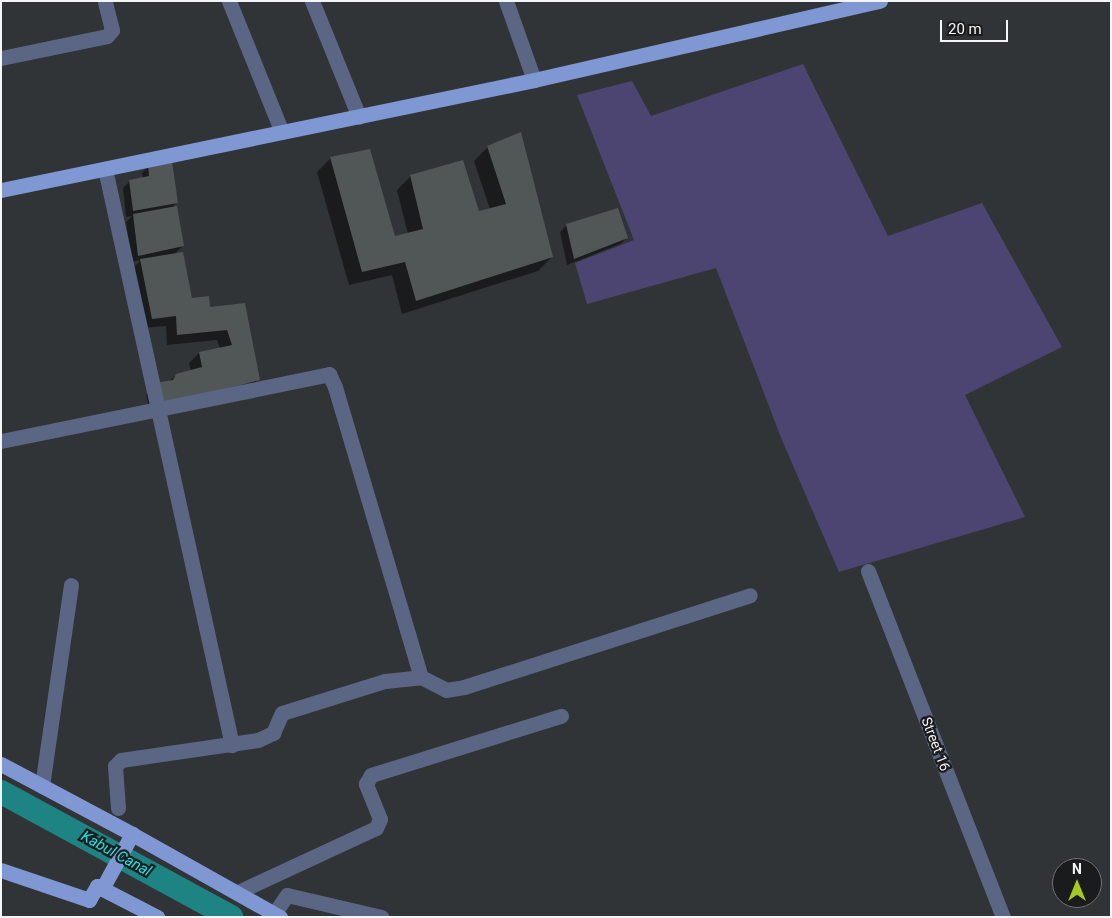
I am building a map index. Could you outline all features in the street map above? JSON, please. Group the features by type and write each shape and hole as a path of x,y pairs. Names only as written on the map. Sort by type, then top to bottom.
{"main road":[{"path":"1,190 534,80 880,1"},
{"path":"1,764 42,786 128,839 238,892 277,915"},
{"path":"1,870 89,900 97,886 105,883 128,839"},
{"path":"105,883 157,917"}],"street":[{"path":"1,58 107,36 112,30 105,1"},
{"path":"229,1 282,132"},
{"path":"312,1 359,116"},
{"path":"506,1 534,80"},
{"path":"104,169 232,745"},
{"path":"1,441 329,374 335,387 421,677"},
{"name":"Street 16","path":"868,571 1002,917"},
{"path":"42,786 71,585"},
{"path":"118,808 115,766 118,762 232,745 268,736 276,729 282,713 385,682 421,677 446,690 464,687 750,595"},
{"path":"238,892 376,828 380,819 366,784 371,774 561,716"},
{"path":"277,915 287,895 381,917"}],"shaded area":[{"path":"803,64 888,236 982,203 1062,347 965,395 1025,517 839,572 782,440 716,268 587,304 575,263 634,240 577,95 632,81 651,116"}],"building":[{"path":"521,132 553,257 416,301 405,262 362,272 330,157 370,149 395,236 423,229 410,175 463,160 479,211 506,204 487,146"},
{"path":"172,161 178,203 133,211 129,180 149,176 148,165"},
{"path":"177,206 184,246 138,256 133,214"},
{"path":"618,208 628,238 574,259 566,224"},
{"path":"183,252 192,298 209,296 210,307 245,303 260,380 161,406 155,383 173,380 176,374 202,367 199,352 232,345 227,330 177,335 176,316 152,319 140,259"}],"waterway":[{"name":"Kabul Canal","path":"1,792 231,917"}]}
